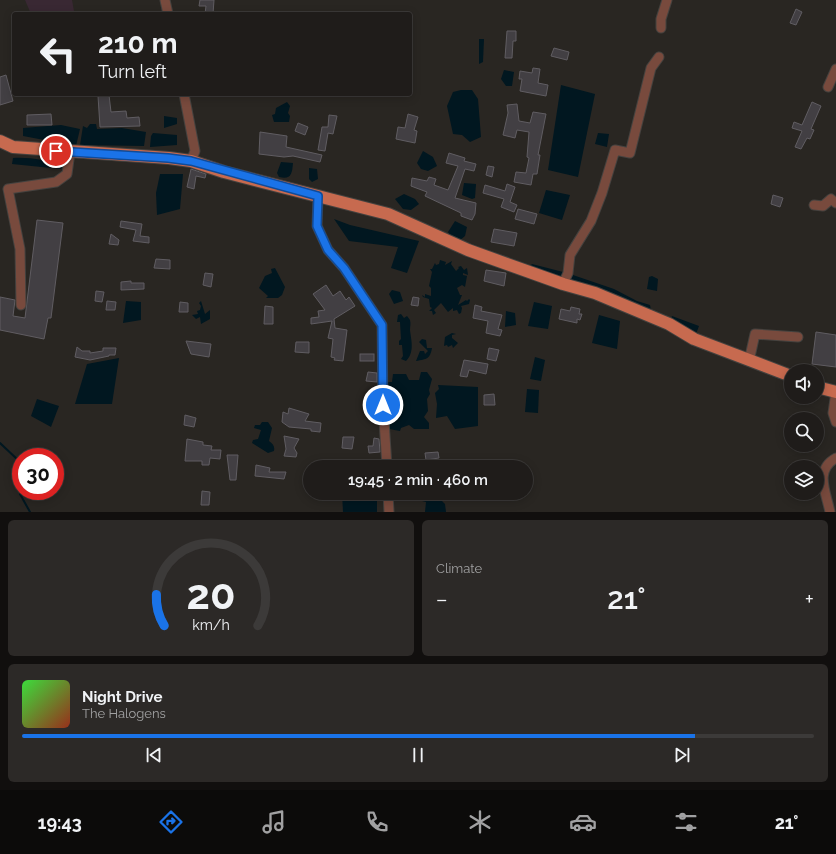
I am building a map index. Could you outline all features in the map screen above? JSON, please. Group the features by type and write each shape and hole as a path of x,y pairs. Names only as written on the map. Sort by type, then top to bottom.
{"main road":[{"path":"0,141 13,147 191,161 388,214 468,250 563,284 595,293 669,324 694,339 784,374"},
{"path":"824,389 836,392"}],"street":[{"path":"165,0 168,12"},
{"path":"661,28 661,19 668,0"},
{"path":"563,284 568,273 570,255 591,221 602,193 615,150 630,153 651,68 659,57"},
{"path":"828,87 836,69"},
{"path":"184,96 195,151 191,161"},
{"path":"22,304 20,250 8,189 56,182 67,174 70,152"},
{"path":"318,196 317,226 328,250 344,268 382,325 383,405 387,460"},
{"path":"814,205 823,206 831,199 835,200"},
{"path":"749,361 755,334 798,337"},
{"path":"836,392 833,413 836,422"},
{"path":"830,512 822,473 825,466 836,458"},
{"path":"388,500 389,512"}],"shaded area":[{"path":"25,0 72,0 74,11 71,12 30,12"}],"water":[{"path":"479,39 484,39 483,62 479,64"},
{"path":"504,70 514,72 512,86 506,86 501,79"},
{"path":"561,85 595,94 578,177 548,170"},
{"path":"472,90 478,99 481,137 470,142 462,135 453,134 447,106 453,92"},
{"path":"287,102 290,106 288,113 290,116 289,122 274,122 272,115 275,114 276,108"},
{"path":"164,116 177,118 177,124 164,128"},
{"path":"90,124 96,124 97,129 122,128 146,132 144,146 80,145 83,126 87,128"},
{"path":"61,125 80,129 76,146 23,136 23,128"},
{"path":"153,133 177,135 177,145 150,147 151,136"},
{"path":"598,133 609,134 607,147 595,144"},
{"path":"423,151 433,157 437,166 428,171 421,169 417,163"},
{"path":"13,158 38,159 63,166 61,169 12,164"},
{"path":"281,162 293,163 291,173 286,178 279,177 277,173"},
{"path":"309,168 317,169 318,179 312,182 309,179"},
{"path":"160,174 183,174 180,209 157,215 156,193"},
{"path":"464,183 476,184 475,198 472,199 462,195"},
{"path":"546,190 570,195 562,220 539,213"},
{"path":"404,194 415,199 419,204 411,210 403,209 395,199"},
{"path":"334,219 350,225 419,241 407,273 391,268 398,247 349,241"},
{"path":"455,221 467,227 465,236 459,241 451,238 448,232"},
{"path":"440,260 446,262 445,265 452,261 451,264 456,271 459,268 458,267 461,266 464,270 467,268 468,275 463,273 463,275 467,276 465,287 462,285 457,288 460,295 462,295 458,305 466,300 470,300 469,304 461,306 461,313 459,314 457,310 453,311 453,308 448,312 441,303 434,310 436,313 433,315 432,311 429,311 432,308 430,307 429,299 423,297 422,295 425,297 425,294 431,296 431,288 429,286 432,272 430,269 432,269 435,263 436,265 439,264"},
{"path":"532,264 567,273 565,278 529,267"},
{"path":"275,268 285,287 282,295 278,298 266,298 268,296 259,288 265,276 272,273 271,269"},
{"path":"570,274 614,289 637,301 650,305 651,310 644,310 570,280"},
{"path":"652,276 658,279 657,291 647,289 649,277"},
{"path":"392,290 400,292 403,301 394,304 389,294"},
{"path":"126,301 141,302 141,320 123,323"},
{"path":"201,301 205,314 210,310 210,319 201,324 200,317 196,319 192,315 198,314 197,311 200,310 201,306 199,303"},
{"path":"534,302 552,306 548,329 528,326"},
{"path":"506,311 515,313 516,325 505,327"},
{"path":"401,314 404,318 407,316 410,320 412,342 411,354 406,361 401,359 403,356 402,345 399,345 399,341 401,339 400,322 397,322 398,315"},
{"path":"599,315 620,321 617,349 592,343"},
{"path":"672,316 699,326 696,334 669,324"},
{"path":"452,333 456,334 452,335 452,338 458,343 453,348 452,345 448,347 447,345 444,346 445,337"},
{"path":"422,339 426,340 427,348 432,348 431,352 427,358 416,361 420,351 424,351 425,354 428,351 419,342"},
{"path":"535,357 545,360 541,381 530,379"},
{"path":"119,358 112,404 75,404 87,364"},
{"path":"421,372 427,372 432,379 429,390 430,394 427,399 428,411 424,417 429,423 429,429 414,429 409,425 401,428 400,431 389,429 389,425 394,421 395,408 389,396 388,382 392,382 393,374 406,374 409,380 419,380"},
{"path":"438,385 478,387 478,426 455,429 447,416 436,418 437,404 435,393 439,389"},
{"path":"527,389 539,390 538,413 525,412"},
{"path":"37,399 59,406 51,427 31,416"},
{"path":"262,422 268,422 272,428 269,441 273,445 274,451 268,453 252,443 253,440 258,439 261,430 254,428 255,425 260,425"},
{"path":"342,500 377,500 377,512 343,512"},
{"path":"442,500 445,504 446,512 425,512 426,502 422,501"}],"building":[{"path":"200,0 214,0 213,12 205,12 206,6 199,6"},
{"path":"796,9 802,12 796,25 790,23"},
{"path":"507,31 516,31 516,41 513,41 512,58 505,58"},
{"path":"554,48 569,52 567,60 551,56"},
{"path":"533,68 540,69 538,83 548,85 546,96 520,91 522,79 519,79 520,71 532,73"},
{"path":"6,75 13,101 0,105 0,77"},
{"path":"98,96 109,96 111,112 126,111 127,118 139,117 140,126 100,127"},
{"path":"812,102 821,106 811,129 814,130 810,139 807,138 801,149 795,147 802,131 792,128 794,122 802,125"},
{"path":"517,104 519,121 530,123 533,112 546,114 538,155 540,155 537,174 533,174 531,185 514,182 516,172 526,173 529,158 527,157 529,132 517,130 515,138 503,135 508,113 507,105"},
{"path":"51,114 52,125 27,125 27,115"},
{"path":"408,114 418,117 414,130 417,131 415,143 396,139 398,127 405,128"},
{"path":"329,115 337,116 333,134 328,133 325,151 318,150 322,127 328,127"},
{"path":"298,123 308,127 305,135 295,131"},
{"path":"260,132 287,136 286,147 322,155 320,162 293,156 284,157 259,154"},
{"path":"449,153 465,158 464,161 476,164 474,171 465,169 455,198 476,203 475,214 472,220 461,216 461,213 425,196 427,192 411,186 412,178 427,181 429,177 436,179 434,185 448,190 458,166 446,163"},
{"path":"488,166 494,167 492,177 486,175"},
{"path":"191,169 206,174 205,178 196,176 194,189 187,187"},
{"path":"507,184 515,187 510,202 517,205 514,212 501,207 504,199 483,193 485,185 505,191"},
{"path":"773,195 783,198 780,207 771,204"},
{"path":"518,209 537,214 534,224 515,219"},
{"path":"37,220 63,223 51,318 48,318 44,339 0,330 0,297 15,300 13,316 25,318"},
{"path":"121,221 142,224 140,236 149,237 149,243 133,241 136,230 120,227"},
{"path":"494,229 517,233 514,246 491,242"},
{"path":"111,234 119,240 118,245 109,244"},
{"path":"156,259 170,260 170,269 154,268"},
{"path":"486,270 506,273 504,286 484,281"},
{"path":"205,273 213,274 211,287 203,285"},
{"path":"131,281 131,283 144,283 144,289 121,290 121,282"},
{"path":"326,285 333,296 340,291 346,300 349,297 355,306 334,319 335,328 347,330 343,361 334,360 335,358 331,357 333,339 328,338 332,321 311,324 311,318 319,317 318,311 325,310 313,294"},
{"path":"96,291 104,292 102,302 95,301"},
{"path":"413,297 419,298 418,306 411,305"},
{"path":"107,301 116,302 115,310 106,310"},
{"path":"180,302 188,303 188,312 179,312"},
{"path":"475,305 482,307 481,311 502,315 498,329 502,330 500,336 486,333 488,321 473,318"},
{"path":"265,306 273,307 273,324 264,324"},
{"path":"571,307 580,309 579,314 582,314 580,320 577,319 577,323 559,319 561,309 570,311"},
{"path":"816,332 836,335 836,367 824,366 824,364 812,364"},
{"path":"186,341 211,344 209,357 191,354"},
{"path":"296,342 309,342 309,353 295,352"},
{"path":"77,347 82,351 90,351 90,353 103,351 103,348 116,348 115,355 90,360 75,357"},
{"path":"489,348 499,350 496,361 487,359"},
{"path":"360,354 374,354 374,361 360,361"},
{"path":"464,360 488,364 486,374 469,370 467,377 460,376"},
{"path":"368,372 377,373 377,382 366,381"},
{"path":"494,394 495,405 484,405 484,395"},
{"path":"289,408 309,414 305,421 321,423 320,432 311,431 311,429 289,427 282,422 283,412 288,414"},
{"path":"185,415 196,418 194,427 184,425"},
{"path":"284,436 299,439 294,448 297,453 296,457 284,456 286,449"},
{"path":"343,437 354,437 352,449 342,448"},
{"path":"374,438 379,439 380,452 369,453 368,446 373,446"},
{"path":"187,439 203,442 203,445 212,446 211,450 221,450 220,459 210,458 209,465 202,465 202,461 185,461"},
{"path":"438,452 439,458 426,460 425,453"},
{"path":"227,455 238,455 236,480 230,480"},
{"path":"256,465 270,468 269,472 286,472 284,479 255,476"},
{"path":"202,491 210,492 209,505 201,505"}],"waterway":[{"path":"0,443 18,460 20,494 30,512"}],"route":[{"path":"56,151 121,156 144,156 191,161 224,172 318,196 317,226 328,250 344,268 382,325 383,405"}]}
